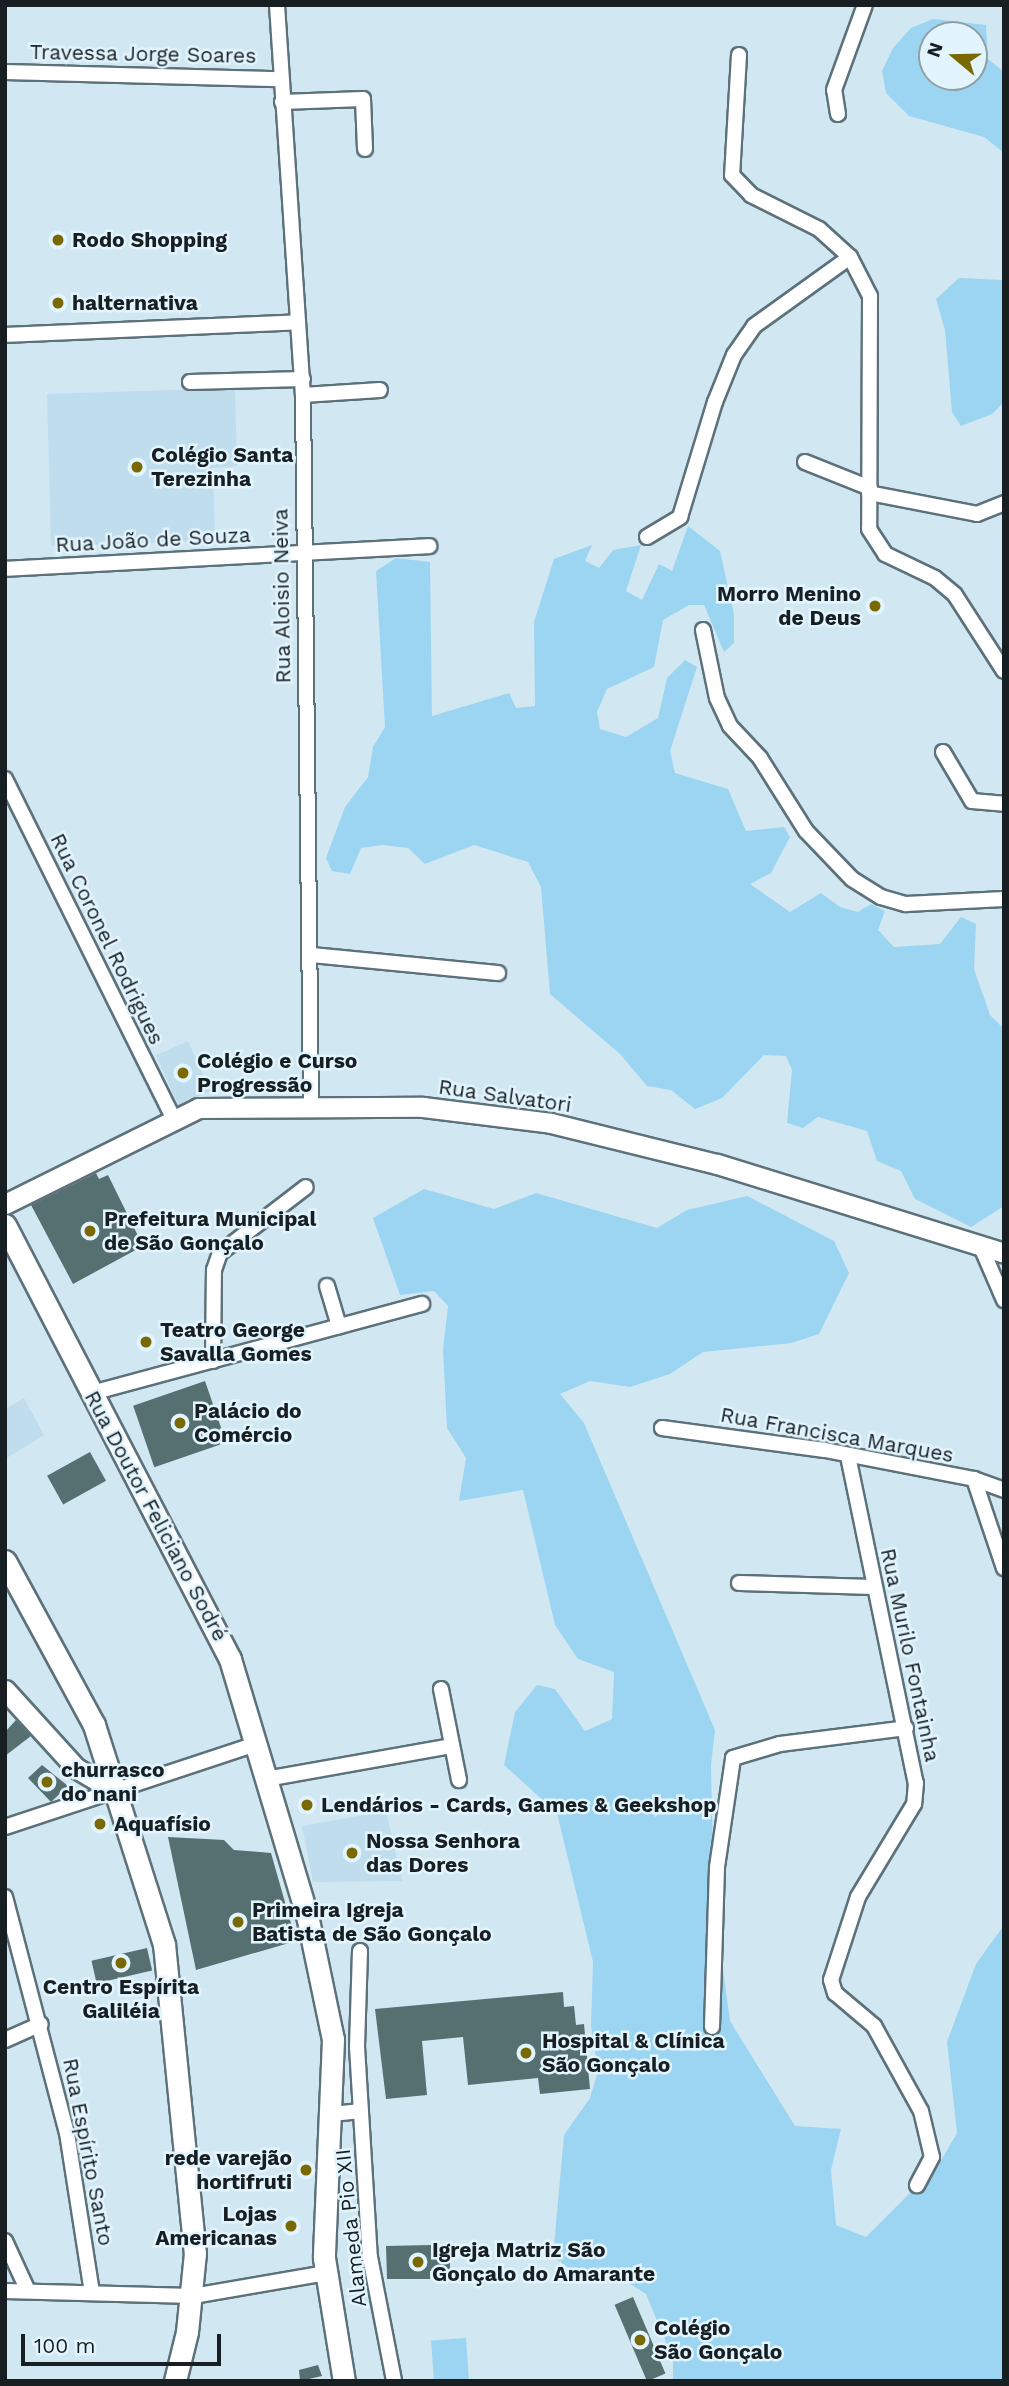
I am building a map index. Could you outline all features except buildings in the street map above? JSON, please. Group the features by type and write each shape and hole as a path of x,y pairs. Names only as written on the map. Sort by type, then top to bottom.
{"main road":[{"name":"Rua Salvatori","path":"5,1204 172,1116 224,1105 423,1107 551,1123 717,1164 1004,1253"},
{"name":"Rua Doutor Feliciano Sodré","path":"5,1225 92,1393 201,1593 230,1659 256,1744 322,1972 333,2039 326,2273 344,2381"},
{"path":"5,1561 64,1662 118,1793 155,1906 172,1991 191,2170 193,2296 175,2381"},
{"path":"5,1690 76,1768 118,1793"}],"street":[{"name":"Rua Aloisio Neiva","path":"277,5 280,79 303,379 302,552 311,955 311,1104"},
{"path":"838,114 834,90 865,5"},
{"path":"738,55 732,175 751,195 820,229 850,257 870,296 869,529 876,545 955,596 1004,671"},
{"name":"Travessa Jorge Soares","path":"5,72 280,79"},
{"path":"282,102 363,99 365,149"},
{"path":"647,537 680,516 715,402 734,355 754,326 850,257"},
{"path":"5,335 298,322"},
{"path":"190,382 303,379"},
{"path":"303,395 380,390"},
{"path":"805,462 869,490 977,514 1004,503"},
{"name":"Rua João de Souza","path":"5,569 429,546"},
{"path":"703,631 717,698 730,726 760,758 806,831 852,879 881,897 906,904 1004,899"},
{"path":"943,752 972,801 1004,804"},
{"name":"Rua Coronel Rodrigues","path":"5,779 172,1116"},
{"path":"311,955 498,973"},
{"path":"213,1361 214,1270 220,1253 306,1187"},
{"path":"981,1247 1004,1300"},
{"path":"327,1286 339,1326"},
{"path":"92,1393 422,1304"},
{"name":"Rua Francisca Marques","path":"662,1428 848,1455 974,1479 1004,1490"},
{"name":"Rua Murilo Fontainha","path":"848,1455 916,1783 914,1804 858,1897 831,1980 835,1993 874,2026 921,2111 932,2157 917,2185"},
{"path":"974,1479 1004,1568"},
{"path":"739,1583 874,1587"},
{"path":"441,1689 459,1780"},
{"path":"712,2027 717,1867 733,1758 780,1744 906,1728"},
{"path":"5,1828 118,1793 256,1744"},
{"path":"266,1779 452,1746"},
{"name":"Rua Espírito Santo","path":"5,1897 68,2133 92,2293"},
{"name":"Alameda Pio XII","path":"360,1951 361,2111 370,2257 394,2381"},
{"path":"5,2040 41,2024"},
{"path":"332,2114 361,2111"},
{"path":"5,2241 28,2291"},
{"path":"5,2291 193,2296 326,2273"}],"shaded area":[{"path":"918,25 918,91 988,91 988,59 1004,72 1003,152 984,137 909,116 886,93 882,71 893,48 911,28"},
{"path":"959,278 1004,280 1004,402 992,414 961,426 952,412 945,330 936,299"},
{"name":"Colégio Santa Terezinha","path":"235,388 237,466 213,468 215,541 51,546 47,394"},
{"path":"688,526 720,551 734,615 734,643 724,652 704,605 689,605 663,620 654,667 607,689 597,712 600,729 626,737 658,718 667,678 685,660 697,667 670,751 675,773 728,789 746,831 784,827 790,837 771,873 750,884 790,912 821,893 840,907 858,912 871,904 885,911 878,930 894,947 940,944 961,917 976,924 974,969 990,1015 1004,1029 1004,1206 971,1227 915,1199 901,1171 877,1161 867,1131 818,1117 803,1128 787,1123 792,1070 786,1056 764,1055 722,1098 695,1109 671,1090 647,1086 620,1054 550,994 541,887 528,862 474,845 425,864 408,848 382,845 361,848 350,874 332,871 326,858 345,807 368,777 373,747 385,727 376,571 396,558 430,562 432,716 509,693 516,708 535,706 534,622 554,559 592,545 585,561 599,568 613,550 641,545 626,591 642,600 659,564 672,571"},
{"name":"Colégio e Curso Progressão","path":"188,1041 210,1091 178,1105 156,1055"},
{"path":"424,1189 494,1209 536,1193 657,1228 687,1210 747,1196 834,1241 849,1273 819,1334 791,1343 703,1352 670,1374 630,1387 590,1381 560,1394 584,1423 715,1730 711,1765 714,1903 730,2021 795,2126 841,2129 831,2170 836,2225 866,2237 939,2164 957,2133 947,2042 976,1964 1004,1925 1004,2381 673,2381 673,2359 646,2294 621,2278 581,2277 553,2257 564,2135 590,2098 598,2071 591,2026 593,1962 557,1813 504,1765 515,1712 537,1685 555,1689 585,1731 612,1719 614,1672 578,1659 555,1625 523,1490 459,1501 466,1458 447,1428 443,1349 448,1306 434,1291 400,1295 373,1218"},
{"path":"24,1398 44,1435 5,1459 5,1409"},
{"name":"Nossa Senhora das Dores","path":"386,1811 402,1881 313,1882 302,1826"},
{"path":"466,2338 469,2381 434,2381 431,2340"}],"place":[{"name":"Rodo Shopping","path":"58,240"},
{"name":"halternativa","path":"58,303"},
{"name":"Colégio Santa Terezinha","path":"137,467"},
{"name":"Morro Menino de Deus","path":"875,606"},
{"name":"Colégio e Curso Progressão","path":"183,1073"},
{"name":"Prefeitura Municipal de São Gonçalo","path":"90,1231"},
{"name":"Teatro George Savalla Gomes","path":"146,1342"},
{"name":"Palácio do Comércio","path":"180,1423"},
{"name":"churrasco do nani","path":"47,1782"},
{"name":"Lendários - Cards, Games & Geekshop","path":"307,1805"},
{"name":"Aquafísio","path":"100,1824"},
{"name":"Nossa Senhora das Dores","path":"352,1853"},
{"name":"Primeira Igreja Batista de São Gonçalo","path":"238,1922"},
{"name":"Centro Espírita Galiléia","path":"121,1963"},
{"name":"Hospital & Clínica São Gonçalo","path":"526,2053"},
{"name":"rede varejão hortifruti","path":"306,2170"},
{"name":"Lojas Americanas","path":"291,2226"},
{"name":"Igreja Matriz São Gonçalo do Amarante","path":"418,2262"},
{"name":"Colégio São Gonçalo","path":"640,2340"}]}
